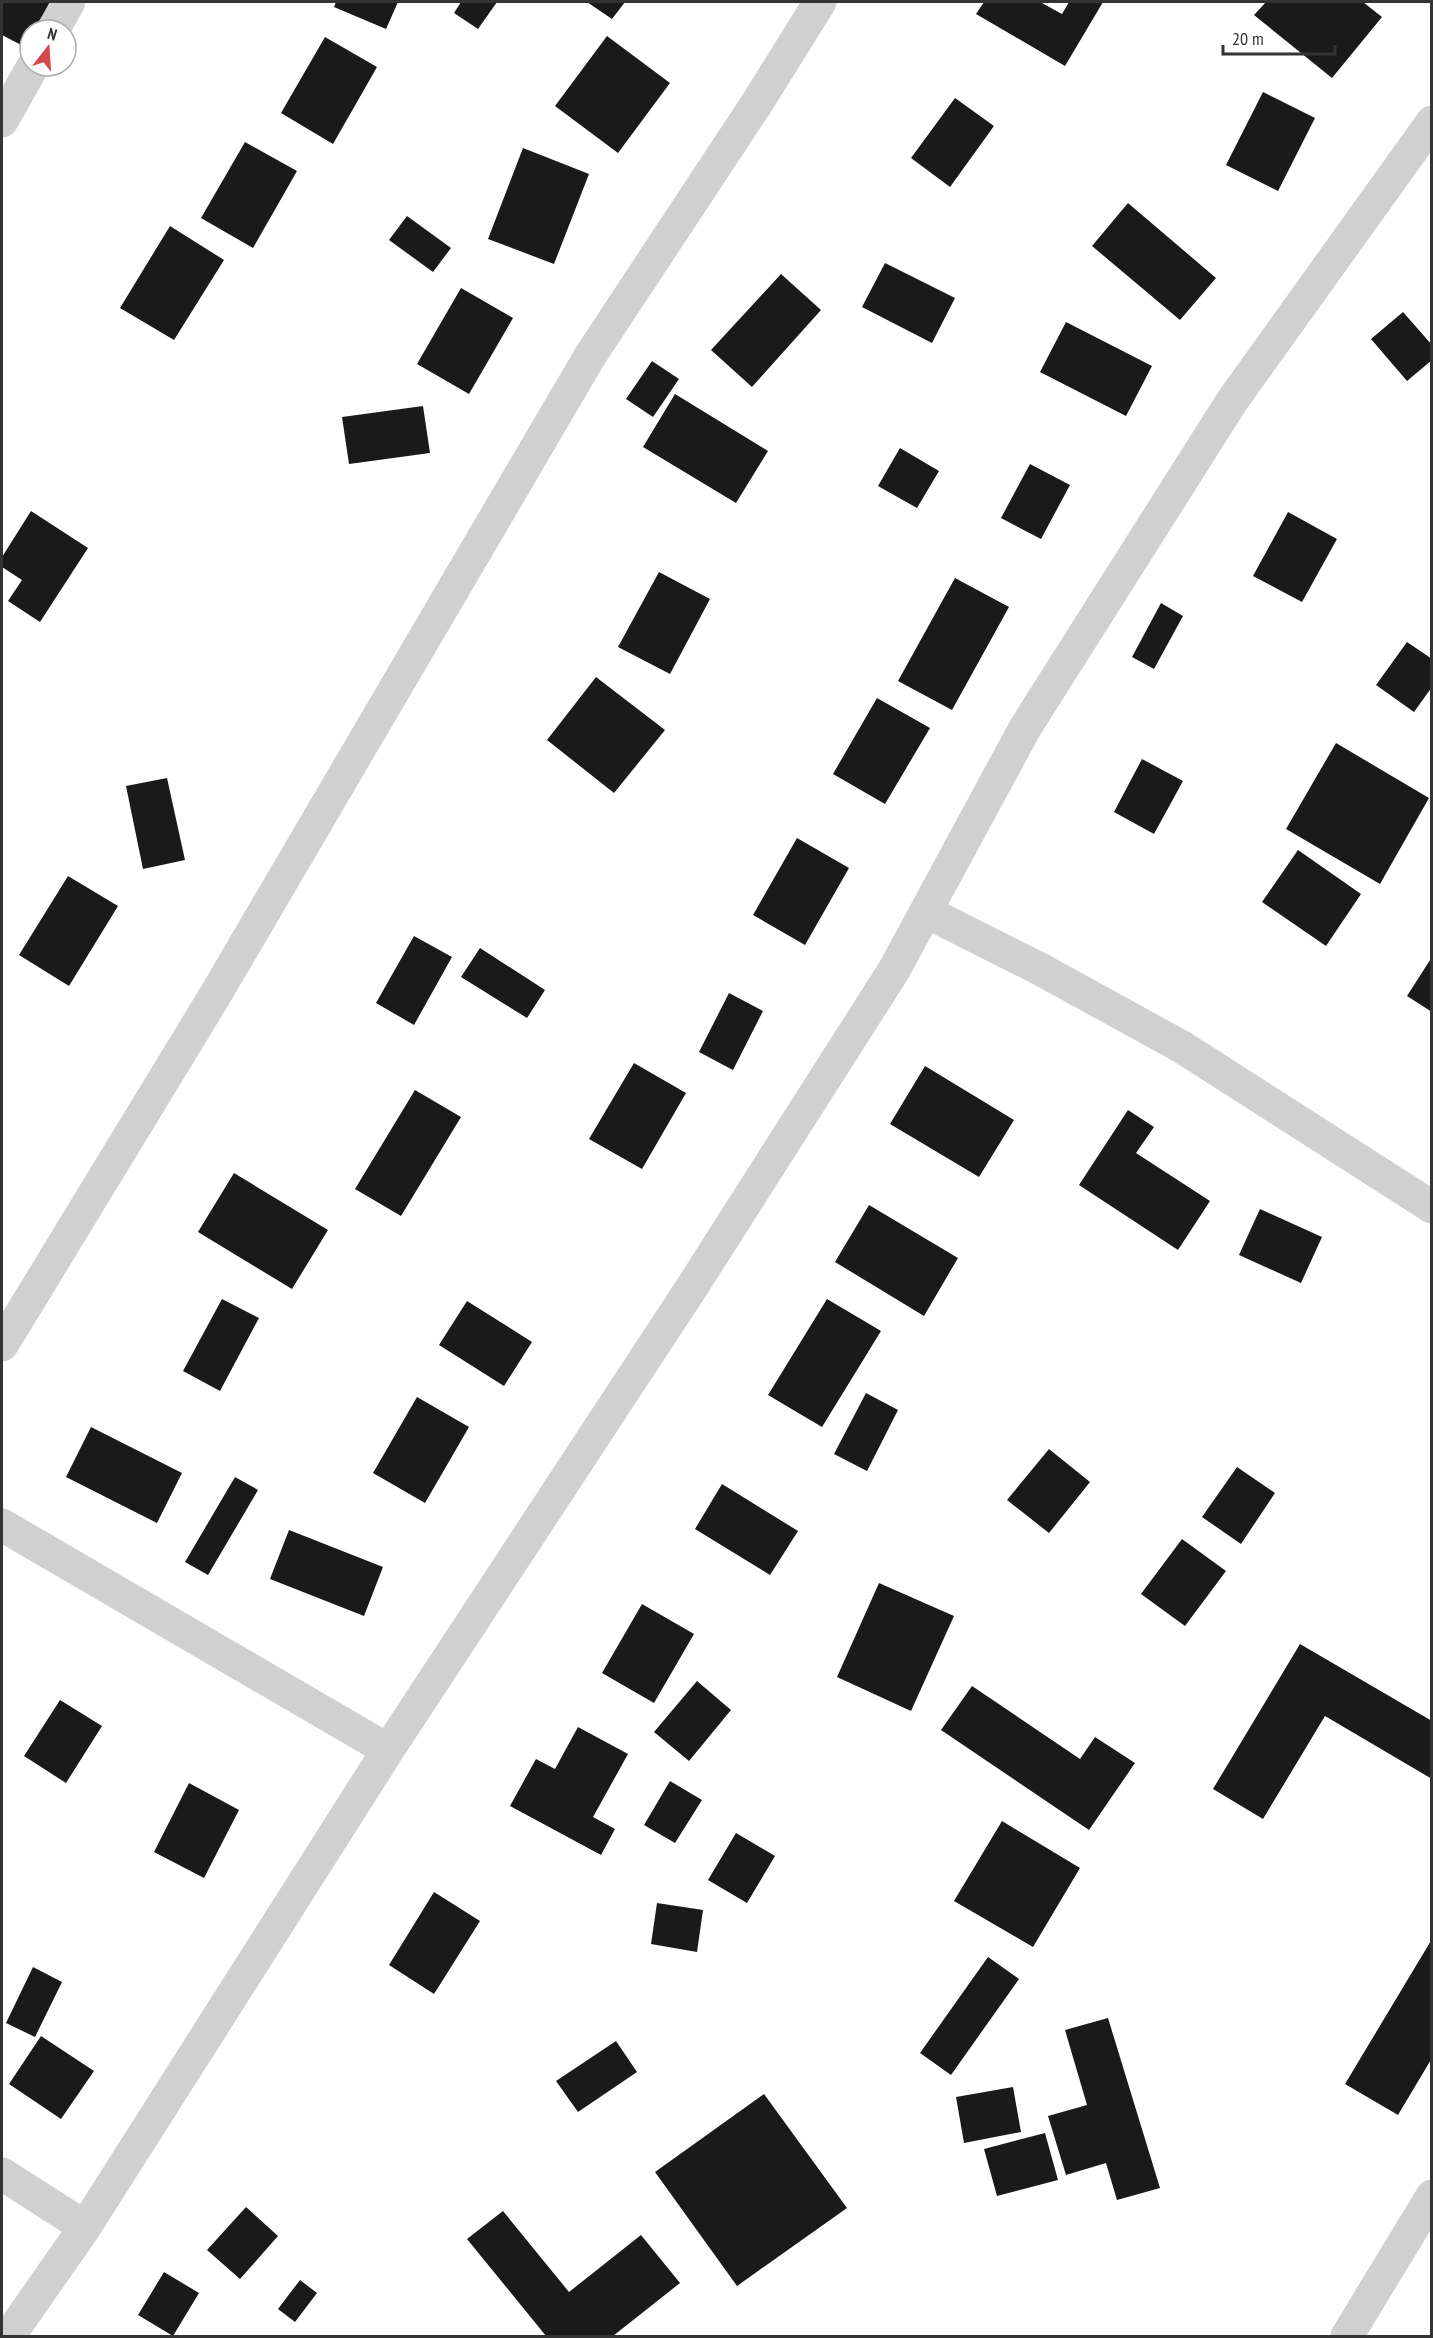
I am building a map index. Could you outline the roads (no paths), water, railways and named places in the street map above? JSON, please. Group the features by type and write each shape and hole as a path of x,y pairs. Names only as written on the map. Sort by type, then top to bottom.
{"street":[{"path":"60,18 69,2"},
{"path":"2,1345 214,997 590,356 757,103 820,2"},
{"path":"2,121 26,78"},
{"path":"9,2337 85,2227 388,1750 692,1287 894,970 1025,728 1232,401 1431,122"},
{"path":"927,912 1040,969 1182,1047 1431,1207"},
{"path":"2,1526 388,1750"},
{"path":"2,2174 85,2227"},
{"path":"1347,2337 1431,2196"}]}
